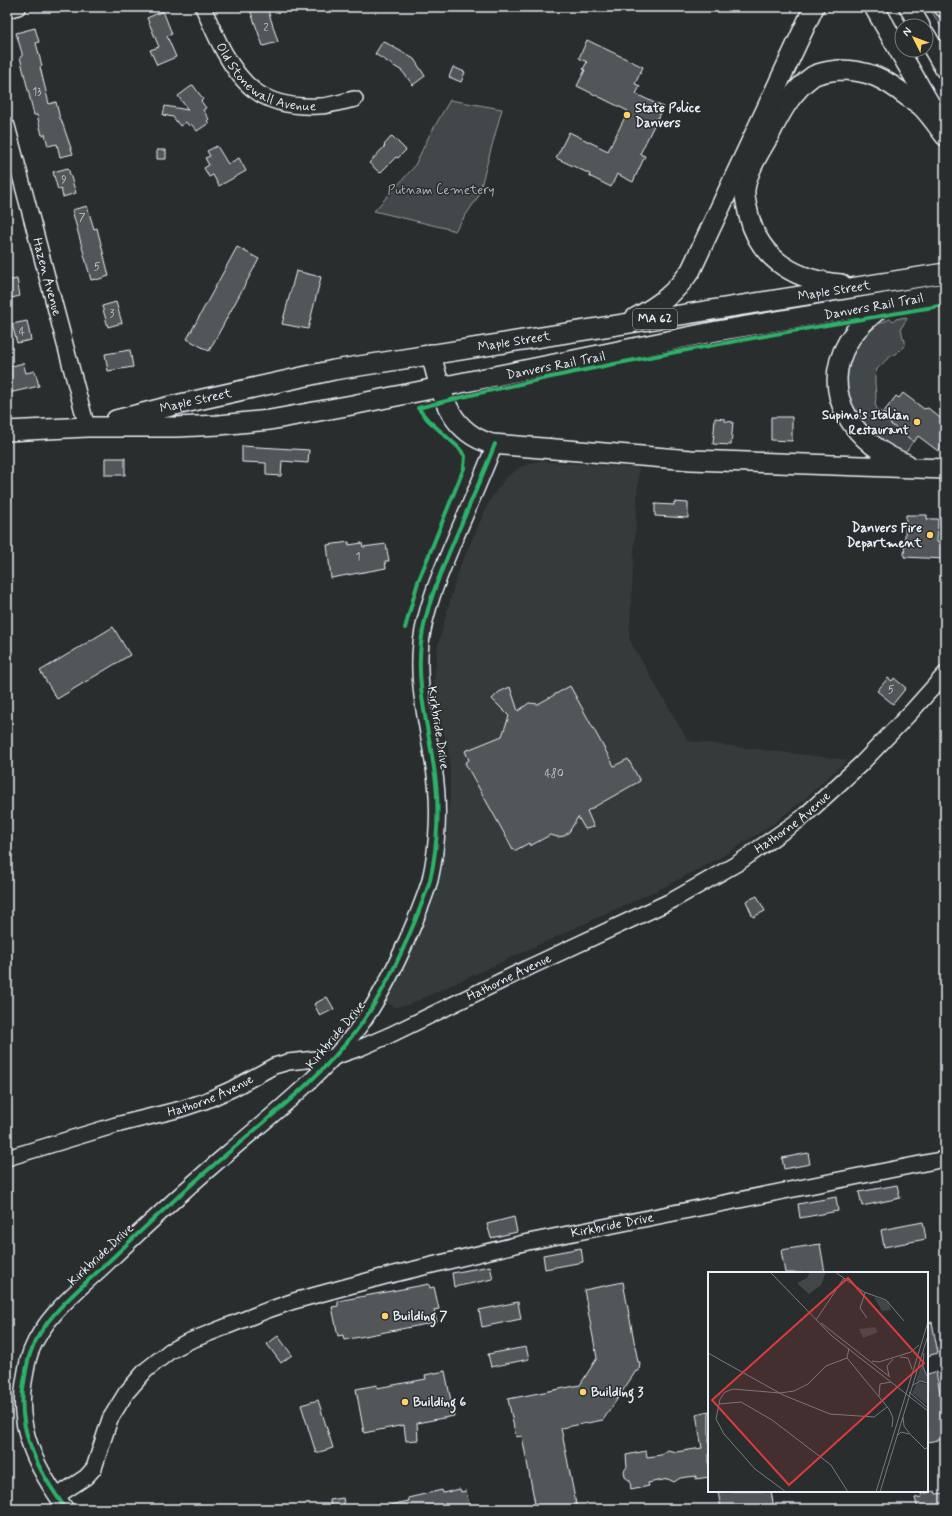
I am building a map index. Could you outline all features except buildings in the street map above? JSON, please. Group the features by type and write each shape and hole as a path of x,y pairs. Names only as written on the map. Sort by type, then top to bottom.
{"main road":[{"path":"615,326 637,317 660,303 672,294 691,270 814,7"},
{"path":"874,7 945,130"},
{"path":"909,7 915,18"},
{"path":"934,50 945,69"},
{"path":"878,284 852,285 824,282 794,273 776,261 762,246 752,229 746,206 745,189 751,169 785,104 799,87 814,75 830,71 859,72 877,76 898,89 922,107 945,136"},
{"name":"Maple Street","path":"87,427 171,406 334,370 945,273"},
{"name":"Maple Street","path":"7,431 87,427 220,425 270,420 314,413 717,331 945,293"},
{"path":"887,302 860,326 845,348 838,370 839,395 843,409 849,420 864,438 887,456 906,464 924,468"},
{"path":"432,354 440,387 448,409 462,427 476,438 495,444 691,460 945,469"}],"street":[{"path":"7,10 18,7"},
{"name":"Old Stonewall Avenue","path":"203,7 225,55 254,90 285,104 298,106 320,106 355,99"},
{"name":"Hazen Avenue","path":"7,126 87,427"},
{"name":"Kirkbride Drive","path":"66,1509 35,1461 25,1431 23,1416 23,1389 27,1363 44,1327 71,1297 158,1214 305,1086 334,1057 368,1014 387,983 400,957 430,879 436,837 437,796 434,768 422,701 420,668 421,644 431,598 495,444"},
{"name":"Hathorne Avenue","path":"7,1158 116,1125 181,1109 205,1101 232,1090 274,1066 288,1062 334,1057 390,1035 673,900 738,863 802,818 861,764 912,712 945,674"},
{"name":"Kirkbride Drive","path":"57,1496 86,1477 94,1468 110,1419 126,1393 146,1370 170,1351 187,1342 261,1312 324,1293 459,1258 528,1242 945,1158"}],"shaded area":[{"path":"537,461 639,468 629,639 688,741 848,760 801,802 774,823 721,857 666,886 408,1005 395,1007 386,1002 388,993 423,920 446,833 450,797 450,764 447,741 438,714 434,681 438,645 458,571 491,498 505,479 520,467"}],"green space":[{"path":"929,7 933,7 945,18 945,34"},
{"name":"Putnam Cemetery","path":"450,100 502,109 478,197 455,231 374,211 414,167 429,136"},
{"path":"906,317 907,319 901,328 905,345 877,369 875,378 875,404 878,411 882,412 891,419 889,422 913,441 904,455 889,448 852,413 844,378 855,343 862,336 867,334 879,324 890,319 894,321 896,319"}],"cycle path":[{"name":"Danvers Rail Trail","path":"405,628 418,582 464,468 465,456 458,447 428,420 418,408 483,392 680,351 945,305"},
{"path":"66,1509 46,1480 38,1465 26,1433 23,1417 22,1400 26,1370 31,1351 37,1338 54,1314 75,1292 213,1165 296,1095 342,1048 374,1005 403,950 415,921 425,896 433,867 437,824 436,782 421,690 420,659 423,631 437,583 495,444"}],"place":[{"name":"State Police Danvers","path":"627,115"},
{"name":"Supino's Italian Restaurant","path":"917,422"},
{"name":"Danvers Fire Department","path":"930,535"},
{"name":"Building 7","path":"385,1316"},
{"name":"Building 3","path":"583,1392"},
{"name":"Building 6","path":"405,1402"}]}
